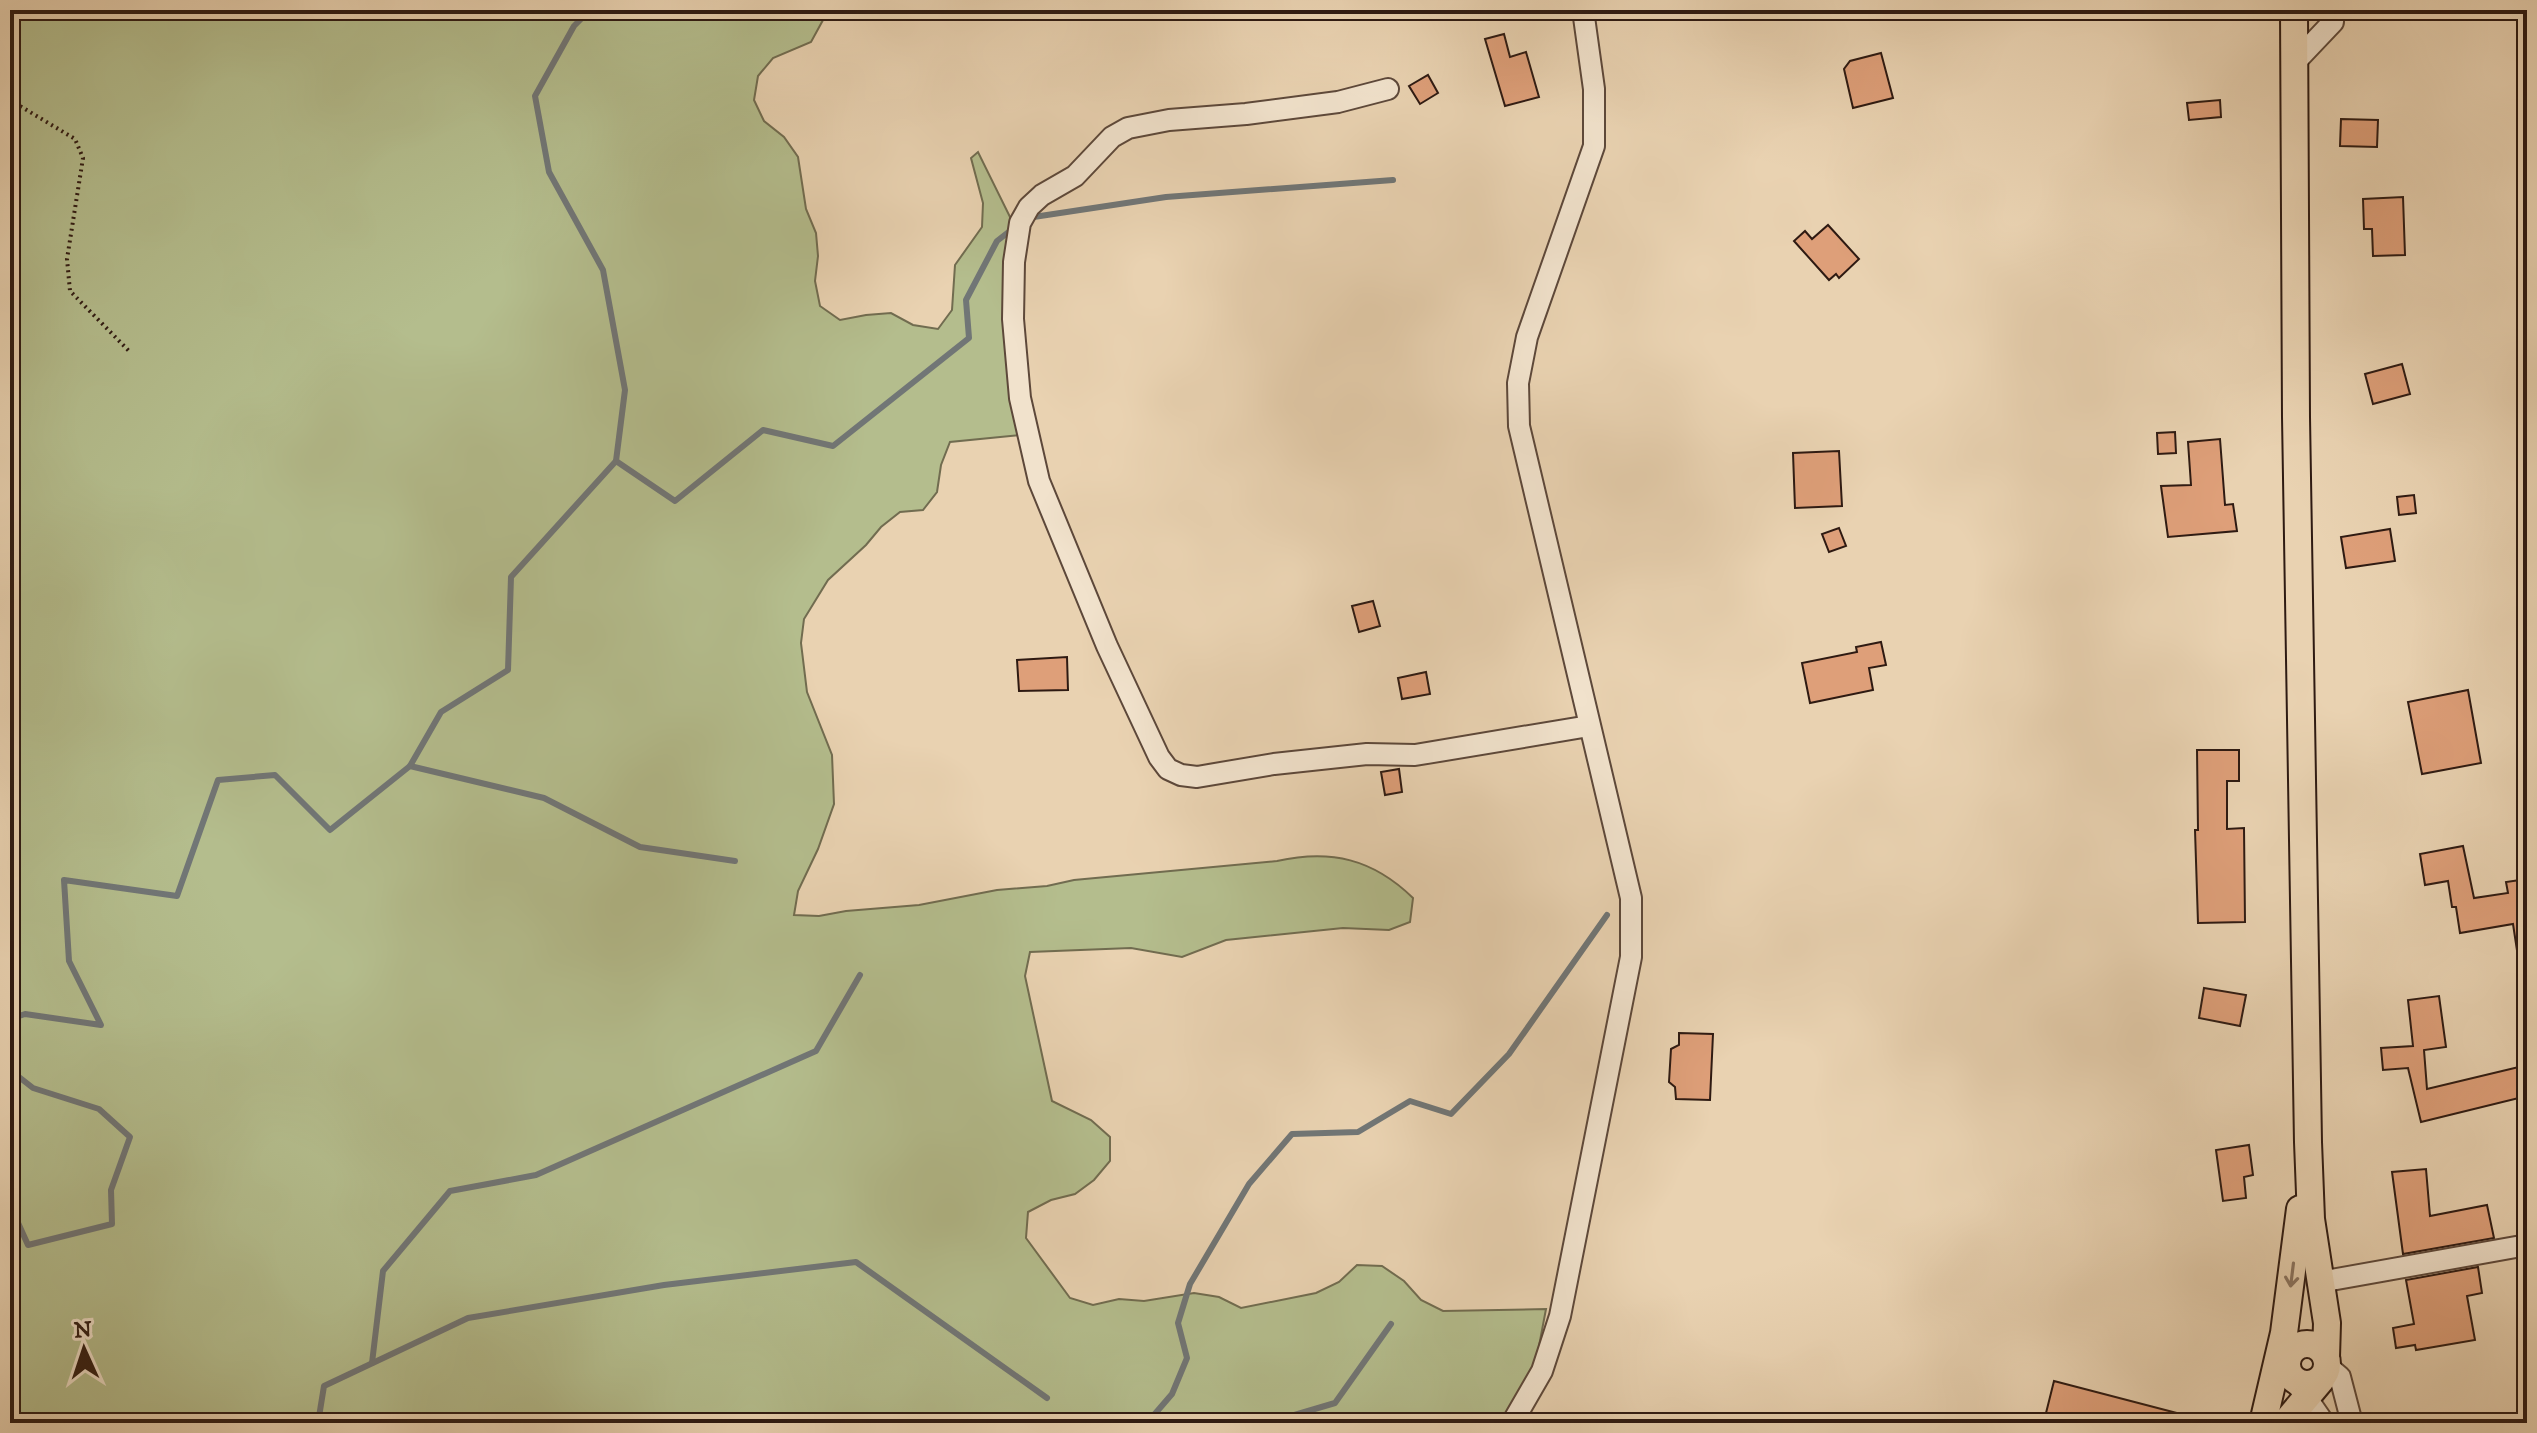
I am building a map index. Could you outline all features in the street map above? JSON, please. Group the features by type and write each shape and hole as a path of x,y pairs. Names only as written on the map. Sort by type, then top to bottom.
{"main road":[{"path":"2285,1423 2305,1369 2327,1323 2311,1219 2308,1142 2296,417 2294,10"},
{"path":"2263,1423 2305,1369 2308,1142"}],"street":[{"path":"1512,1423 1542,1371 1560,1316 1631,957 1631,898 1519,426 1518,383 1527,337 1594,146 1594,89 1583,10"},
{"path":"2296,61 2333,22 2333,10"},
{"path":"1388,89 1338,102 1169,120 1128,128 1112,137 1075,176 1042,195 1029,207 1020,223 1014,262 1013,319 1020,398 1039,481 1107,646 1159,757 1168,769 1181,775 1197,777 1274,764 1367,754 1415,755 1589,726"},
{"path":"2320,1282 2527,1245"},
{"path":"2305,1369 2324,1423"},
{"path":"2305,1369 2352,1423"},
{"path":"2285,1423 2305,1417 2324,1423"}],"path":[{"path":"10,100 75,139 83,158 67,259 70,291 131,353"}],"green space":[{"path":"10,10 815,10 823,20 811,42 773,58 758,76 754,100 764,121 784,137 798,157 806,209 816,233 818,256 815,281 820,306 840,320 891,313 913,325 938,329 952,310 955,265 982,227 983,203 971,158 978,152 1013,223 1021,435 950,442 941,465 937,492 923,510 900,512 881,527 828,580 804,619 801,643 807,692 832,755 834,804 818,849 798,891 794,915 819,916 919,905 1074,880 1315,856 1350,860 1367,866 1398,885 1413,898 1410,922 1389,930 1343,928 1226,940 1182,957 1131,948 1030,952 1025,976 1052,1101 1091,1120 1110,1137 1110,1161 1094,1180 1075,1194 1051,1200 1028,1212 1026,1238 1070,1298 1093,1305 1119,1299 1144,1301 1194,1293 1219,1297 1241,1308 1316,1293 1339,1282 1357,1265 1382,1266 1404,1281 1421,1300 1443,1311 1546,1309 1536,1362 1506,1423 10,1423"}],"building":[{"path":"1504,34 1510,57 1526,52 1539,97 1505,106 1485,39"},
{"path":"1881,53 1893,98 1853,108 1844,69 1850,61"},
{"path":"1428,75 1438,93 1420,104 1409,86"},
{"path":"2220,100 2221,117 2189,120 2187,103"},
{"path":"2341,119 2378,120 2377,147 2340,146"},
{"path":"2403,197 2405,255 2373,256 2372,229 2364,229 2363,199"},
{"path":"1828,225 1859,259 1839,278 1836,274 1829,280 1794,241 1805,231 1812,239"},
{"path":"2402,364 2410,394 2373,404 2365,374"},
{"path":"2175,432 2176,453 2158,454 2157,433"},
{"path":"2220,439 2225,505 2233,504 2237,531 2168,537 2161,486 2191,485 2188,442"},
{"path":"1839,451 1842,506 1795,508 1793,453"},
{"path":"2414,495 2416,513 2399,515 2397,497"},
{"path":"1839,528 1846,546 1829,552 1822,534"},
{"path":"2390,529 2395,561 2346,568 2341,537"},
{"path":"1373,601 1380,626 1359,632 1352,606"},
{"path":"1881,642 1886,665 1869,668 1873,690 1810,703 1802,663 1857,652 1856,647"},
{"path":"1067,657 1068,690 1019,691 1017,660"},
{"path":"1426,672 1430,694 1402,699 1398,678"},
{"path":"2468,690 2481,763 2422,774 2408,702"},
{"path":"2197,750 2239,750 2239,781 2227,781 2227,829 2244,828 2245,922 2198,923 2195,830 2198,830"},
{"path":"1399,769 1402,792 1385,795 1381,772"},
{"path":"2463,846 2474,898 2508,893 2506,882 2527,879 2527,957 2518,957 2513,924 2460,933 2448,881 2425,885 2420,854"},
{"path":"2204,988 2246,995 2240,1026 2199,1018"},
{"path":"2439,996 2446,1047 2424,1050 2427,1089 2523,1066 2527,1096 2421,1122 2408,1068 2383,1070 2381,1048 2413,1046 2408,1000"},
{"path":"1679,1033 1713,1034 1710,1100 1676,1099 1675,1087 1669,1082 1671,1049 1679,1045"},
{"path":"2249,1145 2253,1175 2244,1177 2246,1198 2223,1201 2216,1150"},
{"path":"2426,1169 2430,1216 2487,1205 2494,1238 2403,1254 2392,1172"},
{"path":"2478,1267 2482,1293 2467,1296 2475,1340 2416,1350 2415,1345 2396,1348 2393,1328 2414,1324 2406,1280"},
{"path":"2054,1381 2196,1418 2195,1423 2084,1423 2046,1413"}],"waterway":[{"path":"10,1019 25,1014 101,1025 69,961 64,880 177,896 218,780 275,775 330,830 410,766 441,712 508,670 511,577 616,461 625,390 603,270 549,172 535,96 574,26 590,10"},
{"path":"1027,218 1166,197 1393,180"},
{"path":"616,461 675,501 763,430 833,446 969,338 966,300 997,241 1015,227"},
{"path":"410,766 544,798 640,847 735,861"},
{"path":"1147,1423 1172,1394 1187,1358 1178,1323 1190,1284 1249,1184 1292,1134 1358,1132 1410,1101 1451,1114 1509,1054 1607,915"},
{"path":"372,1363 383,1271 450,1191 536,1175 816,1051 860,975"},
{"path":"10,1070 33,1088 99,1109 130,1137 111,1190 112,1224 28,1245 10,1205"},
{"path":"318,1423 324,1386 468,1318 664,1285 856,1262 1047,1398"},
{"path":"1267,1423 1335,1403 1391,1324"}]}
